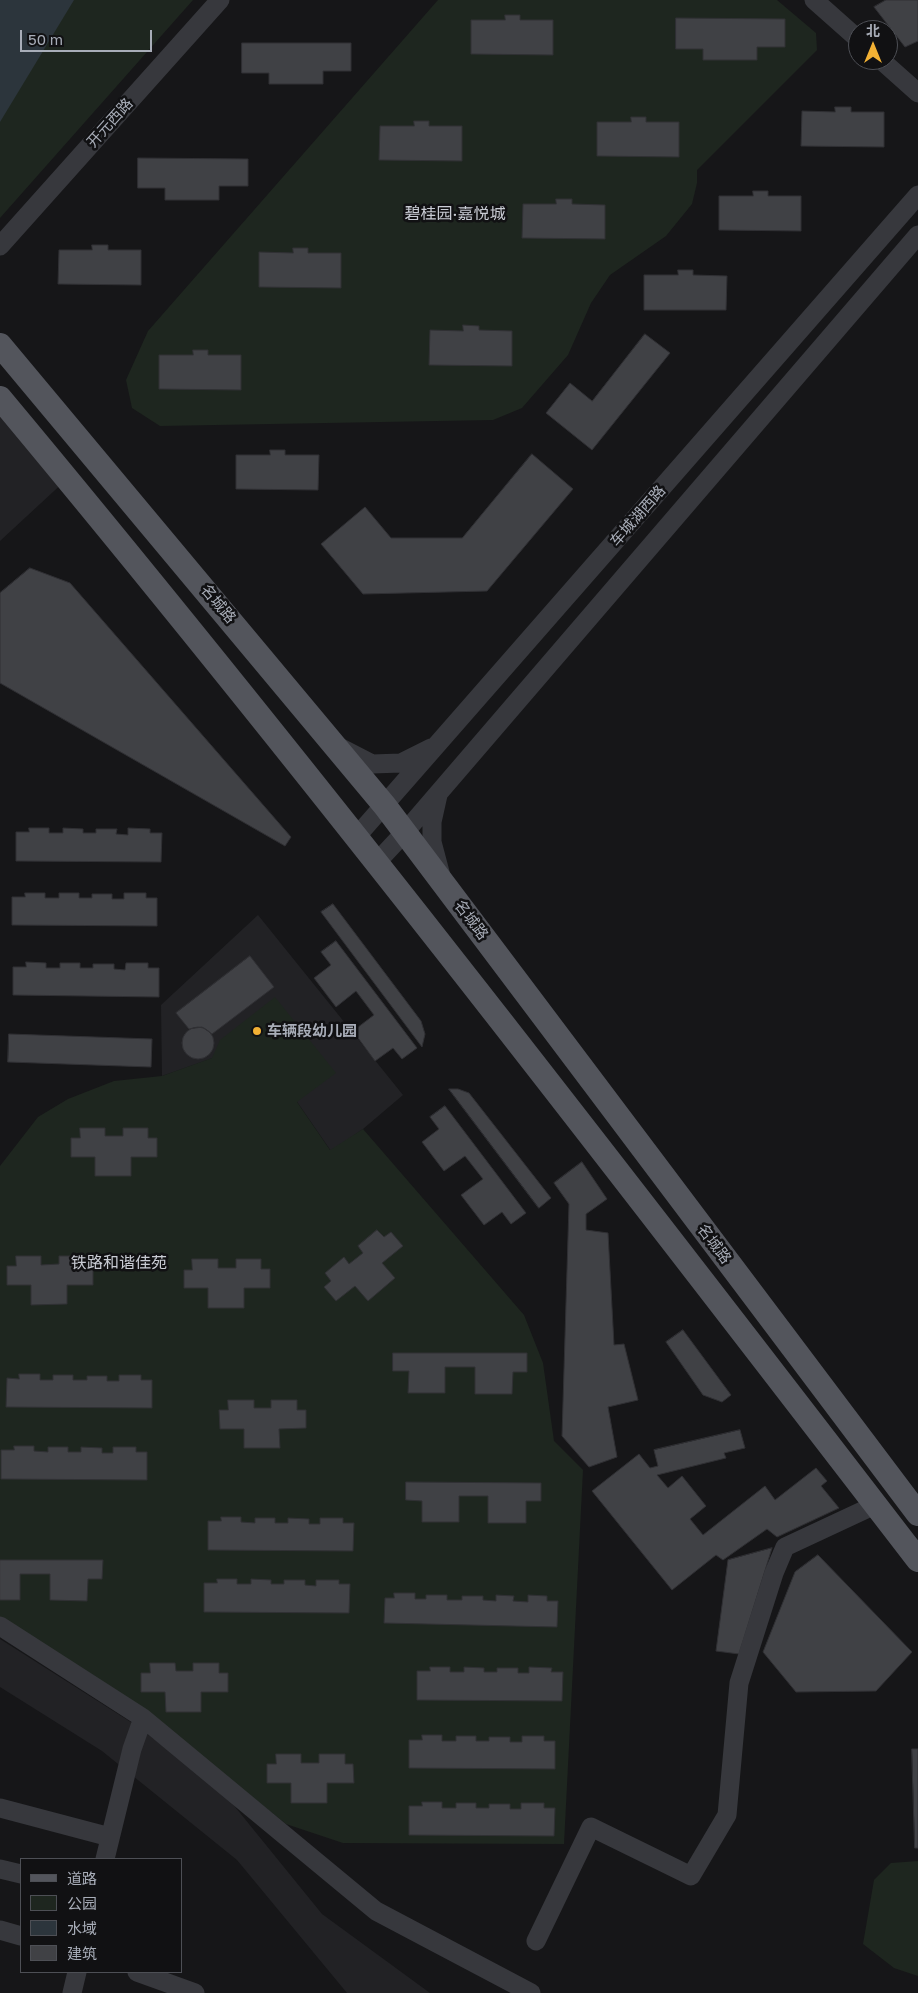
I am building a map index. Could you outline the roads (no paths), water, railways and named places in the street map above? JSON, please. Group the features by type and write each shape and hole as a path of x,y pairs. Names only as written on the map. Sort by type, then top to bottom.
{"main road":[{"name":"名城路","path":"0,345 385,806 918,1514"},
{"name":"名城路","path":"0,398 357,836 705,1282 918,1560"}],"street":[{"name":"开元西路","path":"0,246 220,0"},
{"path":"814,0 848,30"},
{"path":"892,70 918,93"},
{"name":"车城湖西路","path":"357,836 918,195"},
{"name":"车城湖西路","path":"377,862 405,832 918,235"},
{"path":"335,746 372,764 401,764 439,744"},
{"path":"439,792 432,822 432,842 443,882"},
{"path":"536,1942 591,1827 691,1876 727,1815 739,1684 774,1573 786,1547 876,1505"},
{"path":"0,1626 143,1718 376,1911 531,1993"},
{"path":"105,1858 132,1749 143,1718"},
{"path":"0,1808 110,1837"},
{"path":"0,1869 20,1874"},
{"path":"0,1930 20,1936"},
{"path":"72,1993 77,1973"},
{"path":"140,1973 195,1993"}],"water":[{"path":"0,0 74,0 0,122"}],"place":[{"name":"车辆段幼儿园","path":"257,1031"}],"district":[{"name":"碧桂园·嘉悦城","path":"455,214"},
{"name":"铁路和谐佳苑","path":"119,1263"}]}
